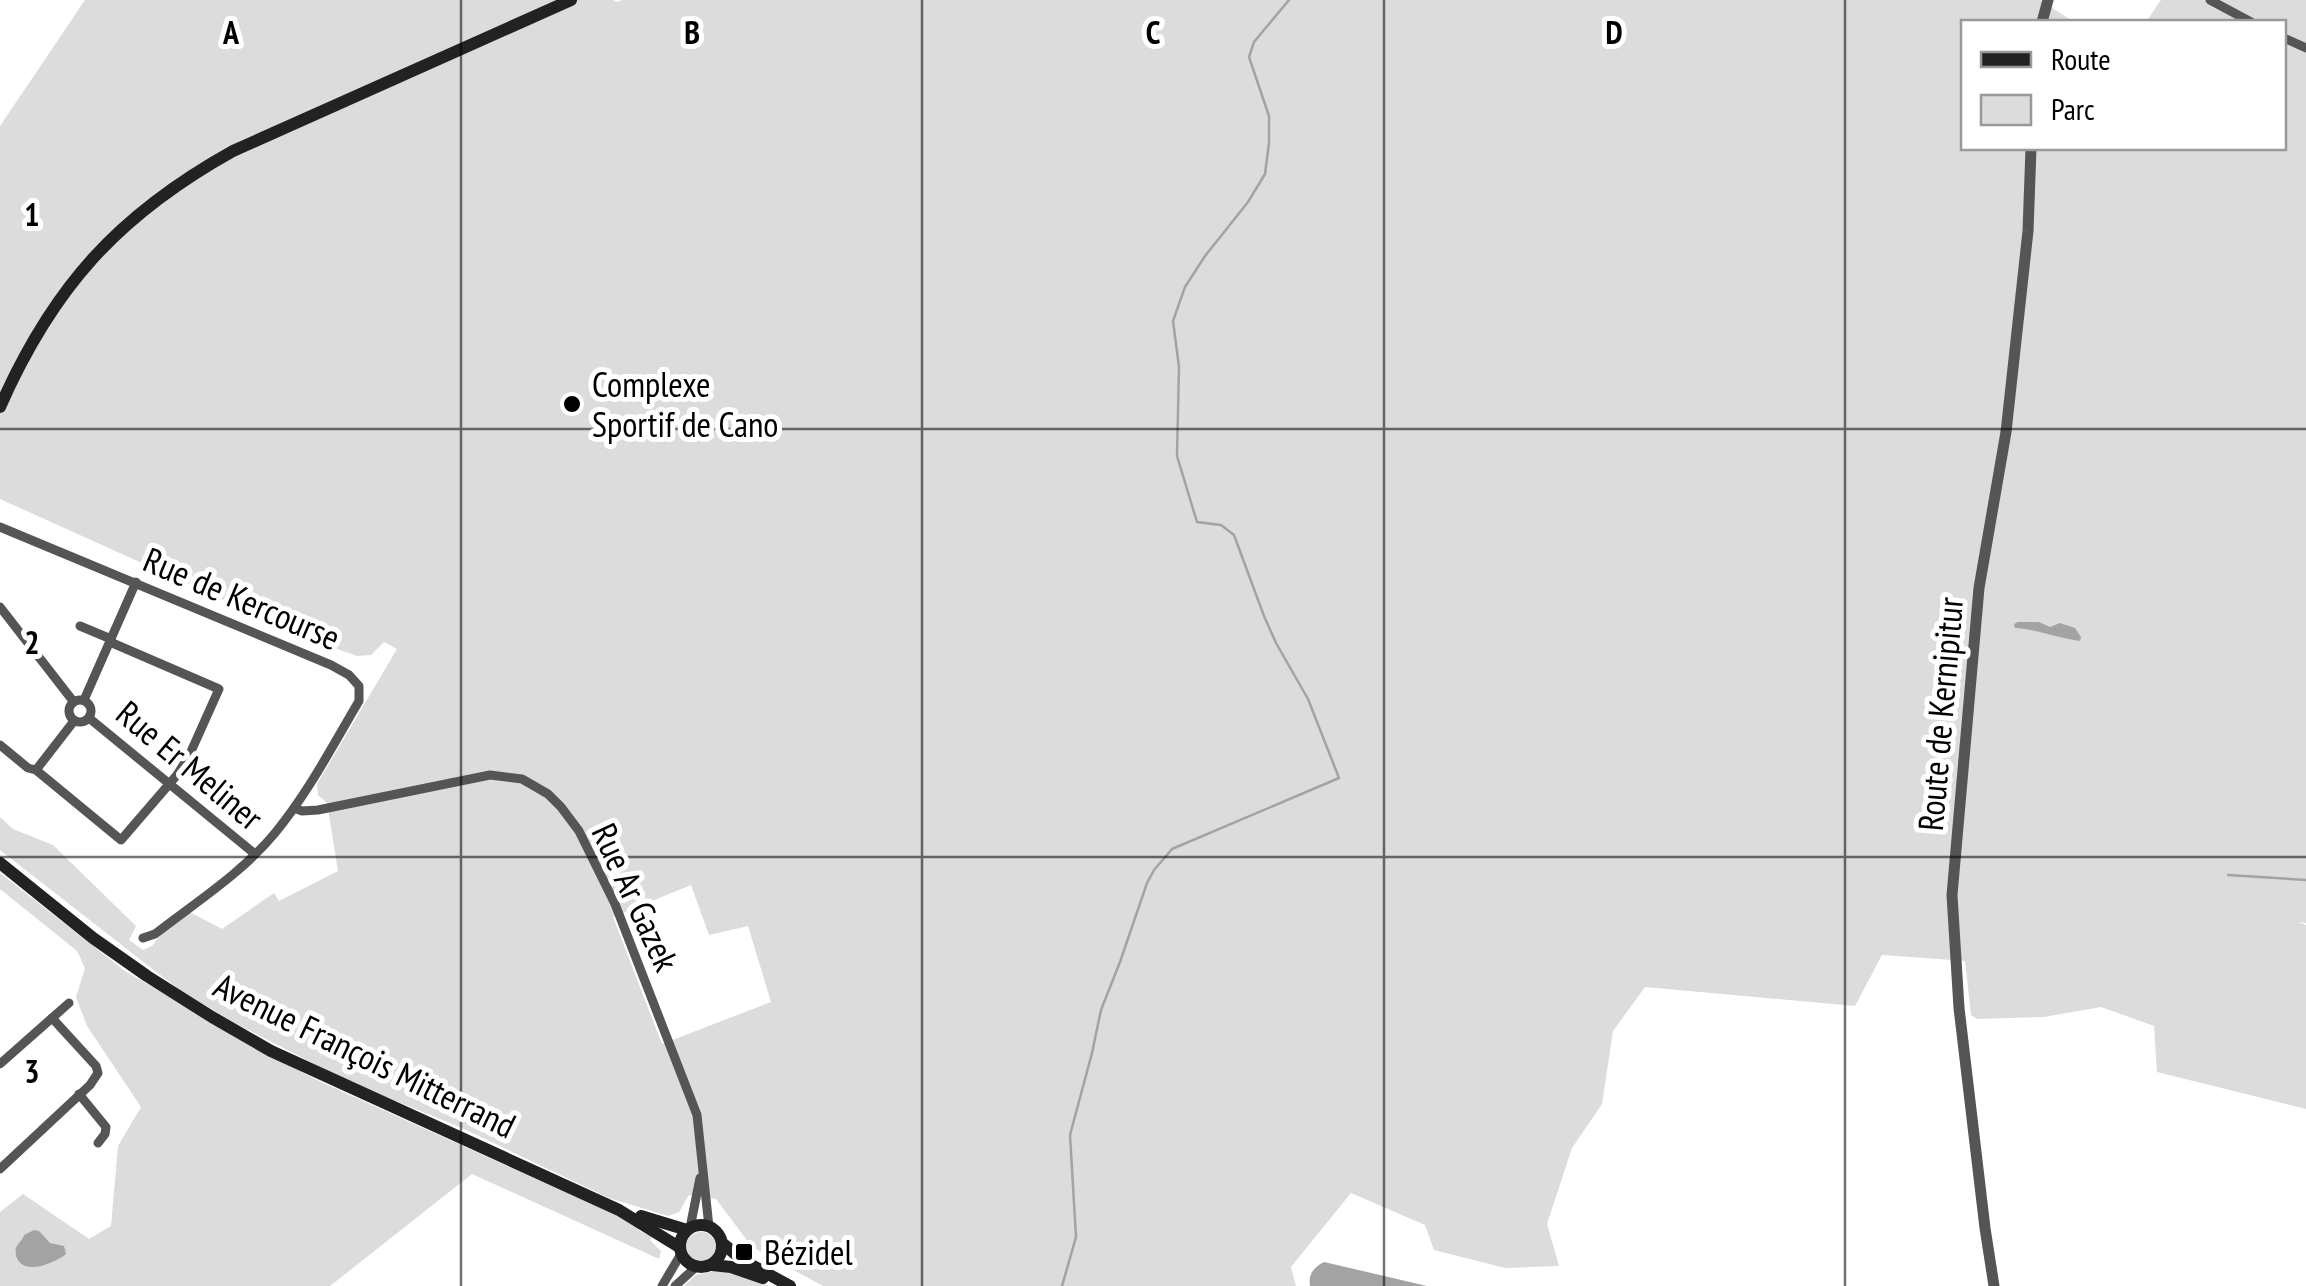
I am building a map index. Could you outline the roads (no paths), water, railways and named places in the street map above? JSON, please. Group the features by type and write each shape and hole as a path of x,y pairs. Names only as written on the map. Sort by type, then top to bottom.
{"main road":[{"path":"0,407 34,336 65,290 100,249 148,205 233,151 570,0"},
{"name":"Avenue François Mitterrand","path":"0,863 147,976 256,1042 348,1088 620,1210 688,1229"},
{"name":"Avenue François Mitterrand","path":"620,1210 680,1250"},
{"path":"712,1265 722,1253 718,1233 703,1225 688,1229 682,1235 680,1250 684,1260 696,1268 722,1265 776,1280"},
{"path":"722,1243 790,1286"}],"street":[{"path":"2210,0 2247,20"},
{"name":"Route de Kernipitur","path":"1994,1286 1959,1008 1952,895 1979,588 2006,432 2026,250 2030,150"},
{"name":"Rue de Kercourse","path":"2,526 331,665 359,686 359,700 274,835 228,878 156,934 143,938"},
{"path":"74,721 69,713 111,641 136,582"},
{"path":"0,606 79,701 91,709 90,718 74,721"},
{"path":"0,745 121,840 189,756 219,689 80,626"},
{"name":"Rue Er Meliner","path":"90,718 255,854"},
{"path":"36,770 74,721"},
{"name":"Rue Ar Gazek","path":"294,808 318,810 490,775 522,779 548,794 579,831 615,904 697,1115 709,1226"},
{"path":"0,1064 69,1002"},
{"path":"0,1168 98,1074 96,1066 52,1018"},
{"path":"78,1094 106,1126 98,1143"},
{"name":"Rue Ar Gazek","path":"688,1229 702,1165"},
{"path":"662,1286 680,1250"},
{"path":"674,1286 696,1268"}],"waterway":[{"path":"1062,1286 1076,1237 1070,1135 1101,1010 1154,870 1172,849 1339,778 1308,699 1264,616 1234,535 1221,525 1197,522 1177,456 1179,367 1173,321 1185,287 1265,174 1269,116 1249,57 1254,42 1289,0"},
{"path":"2228,875 2306,880"}],"place":[{"name":"Complexe Sportif de Cano","path":"572,404"},
{"name":"Bézidel","path":"744,1252"}]}
